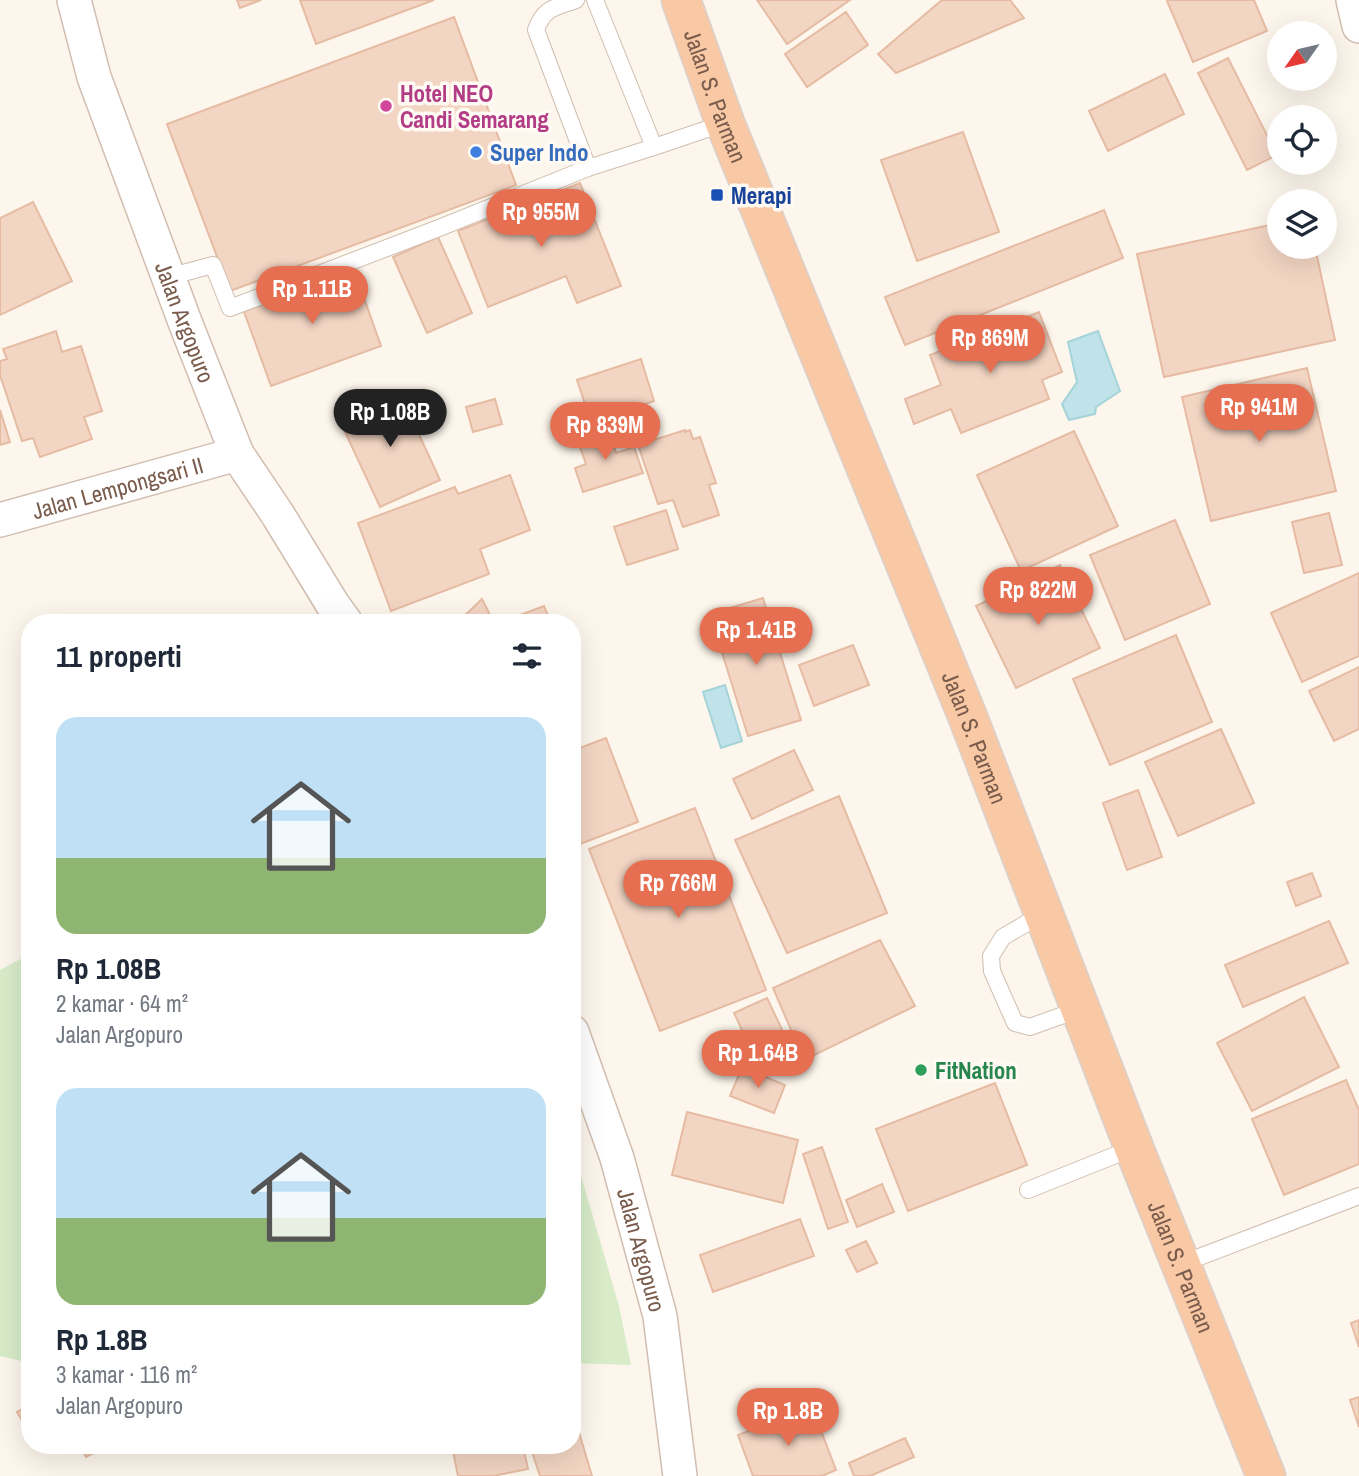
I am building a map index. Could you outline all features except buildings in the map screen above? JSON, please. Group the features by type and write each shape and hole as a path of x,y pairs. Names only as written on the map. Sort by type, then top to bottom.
{"highway":[{"name":"Jalan S. Parman","path":"681,0 725,123 967,715 1080,1009 1266,1476"}],"street":[{"name":"Jalan Argopuro","path":"74,0 94,77 237,453 340,614"},
{"path":"1353,0 1359,26"},
{"name":"Jalan Lempongsari II","path":"0,520 237,453"},
{"name":"Jalan Argopuro","path":"581,1057 617,1157 660,1316 680,1476"}],"lane":[{"path":"576,0 548,11 540,18 536,30 588,168"},
{"path":"595,0 654,147"},
{"path":"168,277 213,265 230,308 588,168 725,123"},
{"path":"1044,913 1003,937 991,956 992,971 1015,1023 1030,1027 1080,1009"},
{"path":"1028,1190 1135,1148"},
{"path":"1181,1264 1359,1196"}],"green space":[{"path":"21,959 21,1361 0,1356 0,970"},
{"path":"581,1175 619,1306 631,1365 581,1363"}],"water":[{"path":"1098,331 1120,391 1096,407 1095,414 1069,420 1062,404 1077,382 1068,342"},
{"path":"725,685 742,741 721,748 703,692"}],"place":[{"name":"Hotel NEO Candi Semarang","path":"386,106"},
{"name":"Super Indo","path":"476,152"},
{"name":"Merapi","path":"717,195"},
{"name":"FitNation","path":"921,1070"}]}
